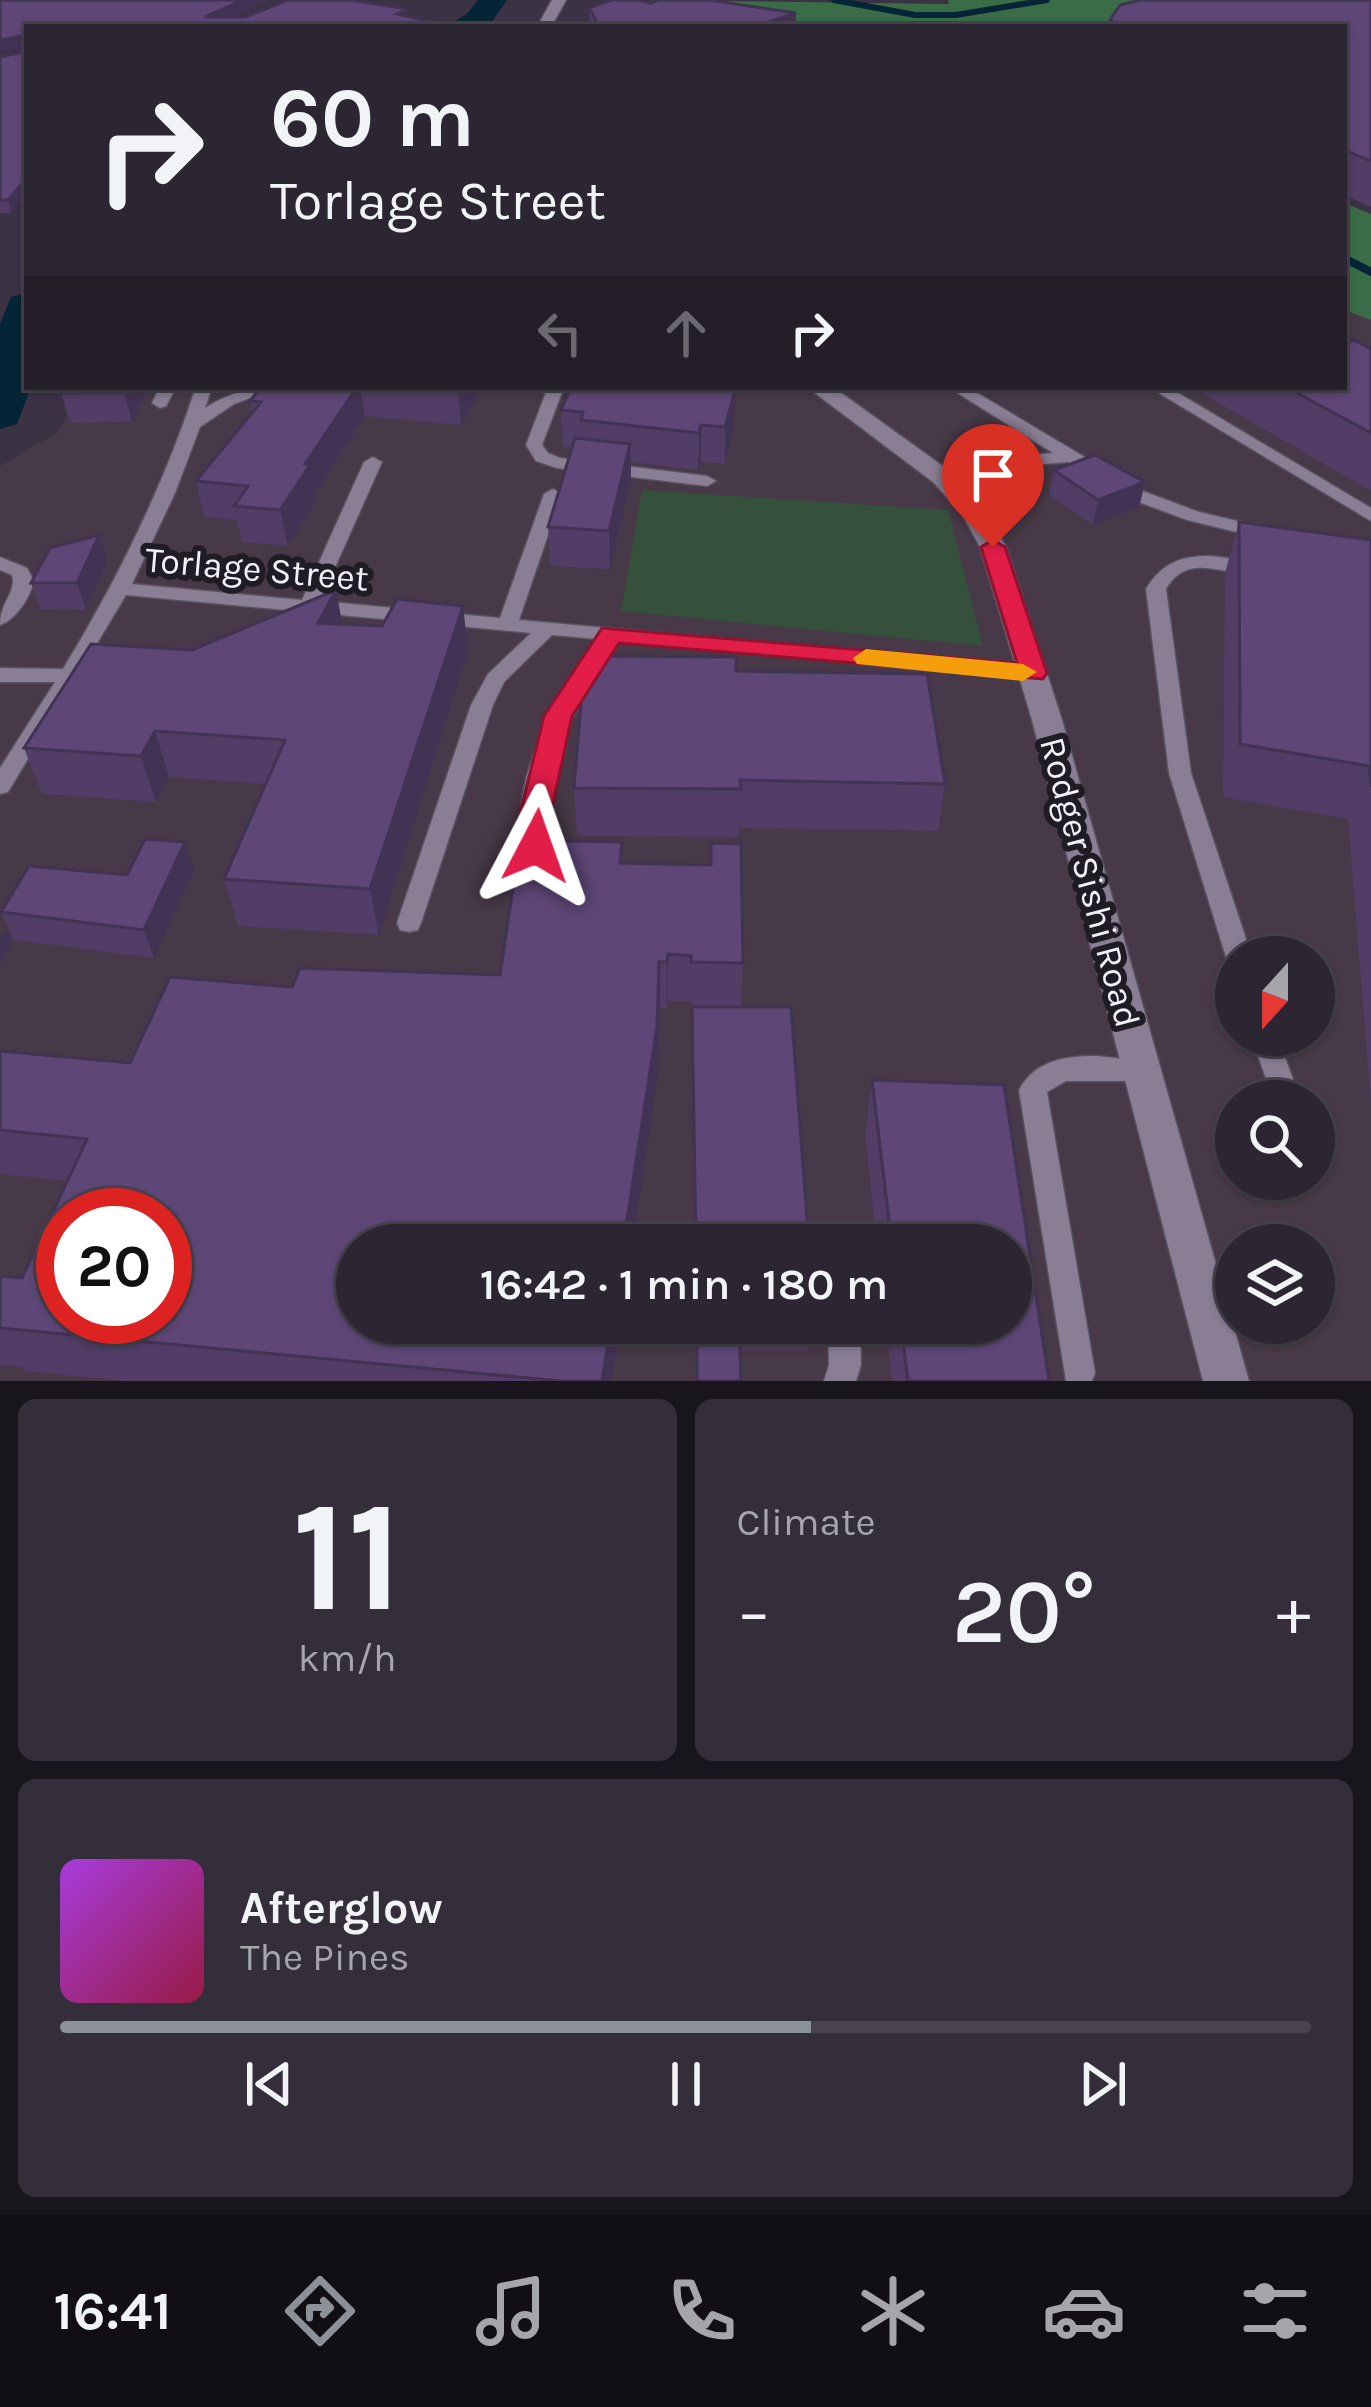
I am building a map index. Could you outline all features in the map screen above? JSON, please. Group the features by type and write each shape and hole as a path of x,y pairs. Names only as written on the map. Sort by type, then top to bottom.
{"street":[{"name":"Rodger Sishi Road","path":"822,390 948,483 974,511 993,547 1034,673 1226,1381"}],"lane":[{"path":"0,786 120,589 192,432 203,390"},
{"path":"192,432 228,401 262,390"},
{"path":"555,390 534,445 542,457 557,463 707,481"},
{"path":"961,390 1134,494 1193,516 1279,536"},
{"path":"1162,390 1371,516"},
{"path":"948,483 1031,460 1073,456"},
{"path":"309,605 373,462"},
{"path":"508,624 554,494"},
{"path":"1232,936 1180,773 1156,589 1162,574 1174,565 1205,561 1284,572"},
{"path":"0,562 20,572 24,581 21,593 0,619"},
{"name":"Torlage Street","path":"120,589 1034,673"},
{"path":"409,923 482,705 495,680 548,628"},
{"path":"612,634 558,716 532,826 536,846 550,856 573,864 619,867"},
{"path":"0,675 70,676"},
{"path":"1079,1373 1034,1090 1043,1074 1052,1071 1141,1070"},
{"path":"840,1381 844,1344"}],"shaded area":[{"path":"1347,311 1371,320 1371,1381 0,1381 0,466 58,432 80,390 1347,390"}],"green space":[{"path":"649,0 949,4 948,0 1264,0 1155,24 757,24"},
{"path":"1347,204 1371,214 1371,320 1347,311"},
{"path":"642,490 948,510 983,646 621,611"}],"building":[{"path":"0,0 243,0 205,17 245,17 288,0 351,0 408,9 397,14 442,24 24,24 24,38 0,40"},
{"path":"612,0 709,0 796,13 763,24 598,24 589,8"},
{"path":"1141,0 1371,0 1371,161 1347,151 1347,24 1117,24 1110,20 1120,5"},
{"path":"24,52 24,181 8,200 0,200 0,57"},
{"path":"1354,340 1371,349 1371,433 1292,390 1347,390 1347,343"},
{"path":"62,390 125,390 124,392"},
{"path":"259,390 355,390 280,510 234,506 248,486 196,481 261,402 250,401"},
{"path":"570,390 735,391 725,427 701,425 699,433 581,420 583,412 561,410"},
{"path":"575,438 630,444 609,531 548,527"},
{"path":"1095,455 1145,482 1098,500 1054,470"},
{"path":"1239,522 1371,540 1371,787 1369,766 1240,744"},
{"path":"99,535 77,583 31,583 50,548"},
{"path":"336,590 318,623 382,626 397,599 463,606 370,889 224,879 285,740 155,731 141,756 24,748 91,644 192,650"},
{"path":"585,656 736,657 736,671 927,674 945,784 740,780 741,789 574,788"},
{"path":"145,839 185,842 144,930 1,912 29,866 127,875"},
{"path":"565,841 622,842 620,863 711,865 711,843 741,844 743,963 691,962 691,956 668,954 667,962 659,962 657,1027 626,1224 336,1224 336,1344 608,1344 602,1381 169,1344 192,1344 192,1188 64,1188 87,1139 0,1130 0,1051 130,1063 170,977 292,987 300,968 500,975 517,861 562,862"},
{"path":"692,1007 791,1007 807,1224 696,1224"},
{"path":"872,1080 1004,1085 1025,1224 889,1224"},
{"path":"36,1248 36,1331 0,1328 0,1276 22,1278"},
{"path":"1032,1269 1049,1381 908,1381 904,1344 1032,1344"},
{"path":"697,1344 740,1344 741,1381 697,1381"}],"waterway":[{"path":"468,24 478,20 493,0"},
{"path":"834,0 915,15 956,15 1047,0"},
{"path":"1347,260 1371,272"},
{"path":"0,414 24,318"}],"slow traffic":[{"path":"866,658 1023,672"}],"route":[{"path":"536,846 532,826 558,716 612,634 1034,673 993,547"}]}
